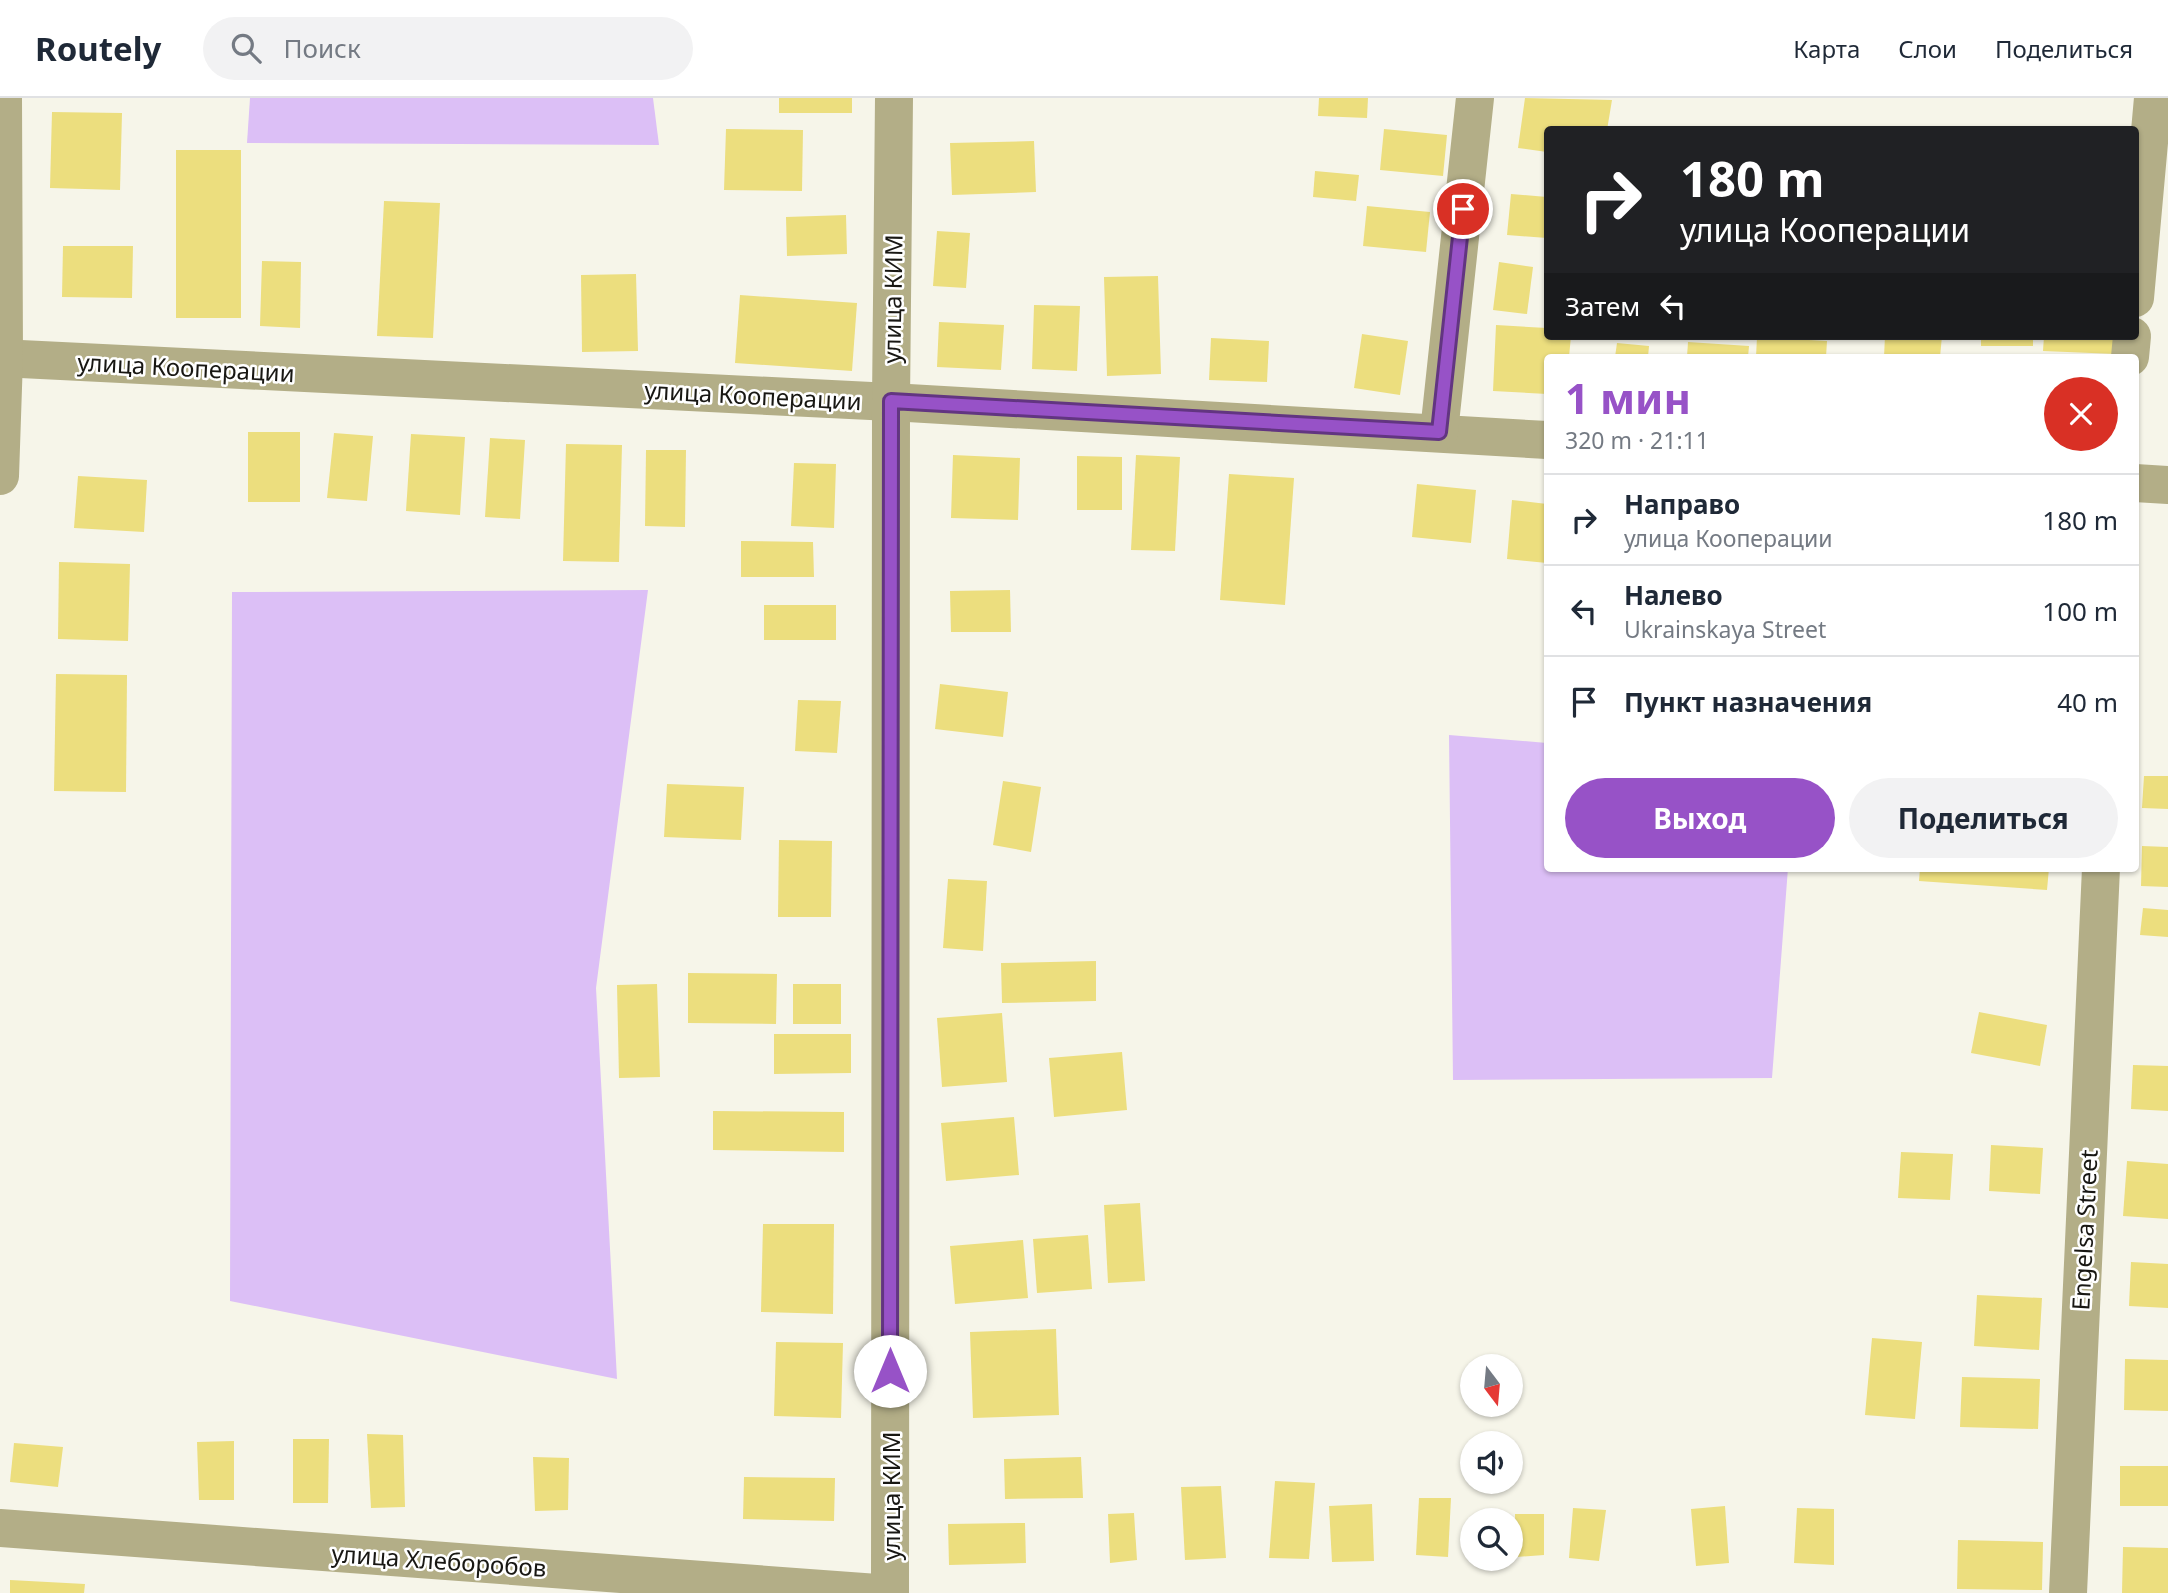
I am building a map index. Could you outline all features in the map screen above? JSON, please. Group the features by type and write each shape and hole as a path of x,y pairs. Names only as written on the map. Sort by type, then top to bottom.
{"street":[{"path":"0,476 4,98"},
{"name":"улица КИМ","path":"890,1593 891,401 894,98"},
{"path":"1439,432 1475,98"},
{"path":"2139,254 2153,98"},
{"name":"улица Кооперации","path":"2,358 891,401 1544,440"},
{"path":"2139,483 2168,485"},
{"name":"Engelsa Street","path":"2068,1593 2101,872"},
{"name":"улица Хлеборобов","path":"0,1528 877,1593"}],"shaded area":[{"path":"250,98 653,98 659,145 247,143"},
{"path":"648,590 596,988 617,1379 230,1301 232,592"},
{"path":"1449,735 1544,743 1544,872 1788,872 1772,1078 1453,1080"}],"building":[{"path":"779,98 852,98 852,113 779,113"},
{"path":"1319,98 1368,98 1367,118 1318,116"},
{"path":"1525,98 1612,100 1608,126 1544,126 1544,152 1518,148"},
{"path":"52,112 122,113 120,190 50,188"},
{"path":"726,129 803,130 802,191 724,190"},
{"path":"1384,129 1447,135 1443,176 1380,170"},
{"path":"1034,141 1036,192 952,195 950,143"},
{"path":"176,150 241,150 241,318 176,318"},
{"path":"1315,171 1359,175 1356,201 1313,197"},
{"path":"1511,194 1544,197 1544,238 1507,235"},
{"path":"384,201 440,203 433,338 377,336"},
{"path":"1367,206 1430,212 1426,252 1363,246"},
{"path":"846,215 847,254 787,256 786,217"},
{"path":"937,231 970,233 966,288 933,286"},
{"path":"63,246 133,246 132,298 62,297"},
{"path":"262,261 301,262 300,328 260,326"},
{"path":"1499,262 1533,267 1527,314 1493,310"},
{"path":"636,274 638,351 582,352 581,275"},
{"path":"1158,276 1161,374 1107,376 1104,277"},
{"path":"740,295 857,303 852,371 735,363"},
{"path":"1034,305 1080,306 1077,371 1032,369"},
{"path":"939,322 1004,325 1001,370 937,367"},
{"path":"1496,325 1544,328 1544,340 1571,340 1569,354 1544,354 1544,394 1493,391"},
{"path":"1362,334 1408,341 1400,395 1354,388"},
{"path":"1211,338 1269,341 1267,382 1209,380"},
{"path":"1757,340 1827,341 1826,354 1756,354"},
{"path":"1885,340 1942,340 1940,354 1884,354"},
{"path":"1981,340 2033,340 2033,346 1981,346"},
{"path":"2044,340 2116,340 2116,354 2043,351"},
{"path":"1688,342 1749,346 1748,354 1687,354"},
{"path":"1617,343 1649,346 1648,354 1615,354"},
{"path":"248,432 300,432 300,502 248,502"},
{"path":"334,433 373,436 367,501 327,498"},
{"path":"411,434 465,437 460,515 406,511"},
{"path":"490,438 525,440 520,519 485,517"},
{"path":"566,444 622,445 619,562 563,561"},
{"path":"646,450 686,450 685,527 645,526"},
{"path":"953,455 1020,458 1018,520 951,518"},
{"path":"1136,455 1180,457 1175,551 1131,550"},
{"path":"1077,456 1122,457 1122,510 1077,510"},
{"path":"794,463 836,464 834,528 791,526"},
{"path":"1229,474 1294,478 1285,605 1220,600"},
{"path":"78,476 147,480 144,532 74,528"},
{"path":"1417,484 1476,490 1471,543 1412,537"},
{"path":"1512,500 1544,504 1544,563 1507,559"},
{"path":"741,541 813,542 814,577 741,577"},
{"path":"59,562 130,564 128,641 58,639"},
{"path":"1010,590 1011,632 951,632 950,591"},
{"path":"764,605 836,605 836,640 764,640"},
{"path":"56,674 127,675 126,792 54,791"},
{"path":"940,684 1008,692 1003,737 935,729"},
{"path":"798,700 841,701 837,753 795,751"},
{"path":"2144,776 2168,776 2168,809 2142,808"},
{"path":"1003,781 1041,787 1031,852 993,845"},
{"path":"667,784 744,787 741,840 664,837"},
{"path":"779,840 832,841 831,917 778,917"},
{"path":"2142,846 2168,847 2168,887 2141,886"},
{"path":"1920,872 2049,872 2047,890 1919,881"},
{"path":"948,879 987,881 983,951 943,948"},
{"path":"2143,908 2168,910 2168,937 2140,935"},
{"path":"1096,961 1096,1001 1002,1003 1001,963"},
{"path":"688,973 777,974 776,1024 688,1023"},
{"path":"657,984 660,1077 619,1078 617,985"},
{"path":"793,984 841,984 841,1024 793,1024"},
{"path":"1979,1012 2047,1025 2040,1066 1971,1053"},
{"path":"1002,1013 1007,1082 942,1087 937,1018"},
{"path":"774,1034 851,1034 851,1073 774,1074"},
{"path":"1122,1052 1127,1110 1054,1117 1049,1058"},
{"path":"2133,1065 2168,1066 2168,1111 2131,1109"},
{"path":"713,1111 844,1112 844,1152 713,1150"},
{"path":"1014,1117 1019,1175 946,1181 941,1123"},
{"path":"1991,1145 2043,1148 2040,1194 1989,1191"},
{"path":"1901,1152 1953,1154 1950,1200 1898,1198"},
{"path":"2127,1161 2168,1164 2168,1219 2123,1216"},
{"path":"1140,1203 1145,1281 1108,1283 1104,1205"},
{"path":"763,1224 834,1224 833,1314 761,1312"},
{"path":"1088,1235 1092,1289 1037,1293 1033,1239"},
{"path":"1023,1240 1028,1298 955,1304 950,1246"},
{"path":"2131,1262 2168,1264 2168,1308 2129,1306"},
{"path":"1977,1295 2042,1298 2039,1350 1974,1346"},
{"path":"1056,1329 1059,1415 973,1418 970,1332"},
{"path":"1872,1338 1922,1342 1915,1419 1865,1415"},
{"path":"776,1342 843,1343 841,1418 774,1416"},
{"path":"2125,1359 2168,1360 2168,1411 2124,1410"},
{"path":"1962,1377 2040,1379 2038,1429 1960,1427"},
{"path":"367,1434 403,1435 405,1507 371,1508"},
{"path":"293,1439 329,1439 328,1503 293,1503"},
{"path":"234,1441 234,1500 199,1500 197,1442"},
{"path":"14,1443 63,1447 58,1487 10,1482"},
{"path":"533,1457 569,1458 568,1510 535,1511"},
{"path":"1081,1457 1083,1498 1005,1499 1004,1459"},
{"path":"2120,1466 2168,1466 2168,1506 2120,1506"},
{"path":"744,1477 835,1478 834,1521 743,1519"},
{"path":"1275,1481 1315,1483 1309,1559 1269,1558"},
{"path":"1221,1486 1226,1558 1185,1560 1181,1487"},
{"path":"1419,1498 1451,1498 1448,1557 1416,1555"},
{"path":"1372,1504 1374,1561 1332,1562 1329,1506"},
{"path":"1725,1506 1729,1563 1696,1566 1691,1509"},
{"path":"1573,1508 1606,1510 1599,1561 1569,1558"},
{"path":"1797,1508 1834,1509 1834,1565 1794,1563"},
{"path":"1134,1513 1137,1560 1110,1563 1108,1514"},
{"path":"1523,1514 1544,1514 1544,1555 1523,1556"},
{"path":"1025,1523 1026,1563 949,1565 948,1524"},
{"path":"1958,1540 2043,1542 2042,1590 1957,1589"},
{"path":"2123,1547 2168,1548 2168,1593 2122,1593"},
{"path":"10,1580 85,1584 84,1593 10,1593"}],"route":[{"path":"890,1371 891,401 1439,432 1463,209"}]}
